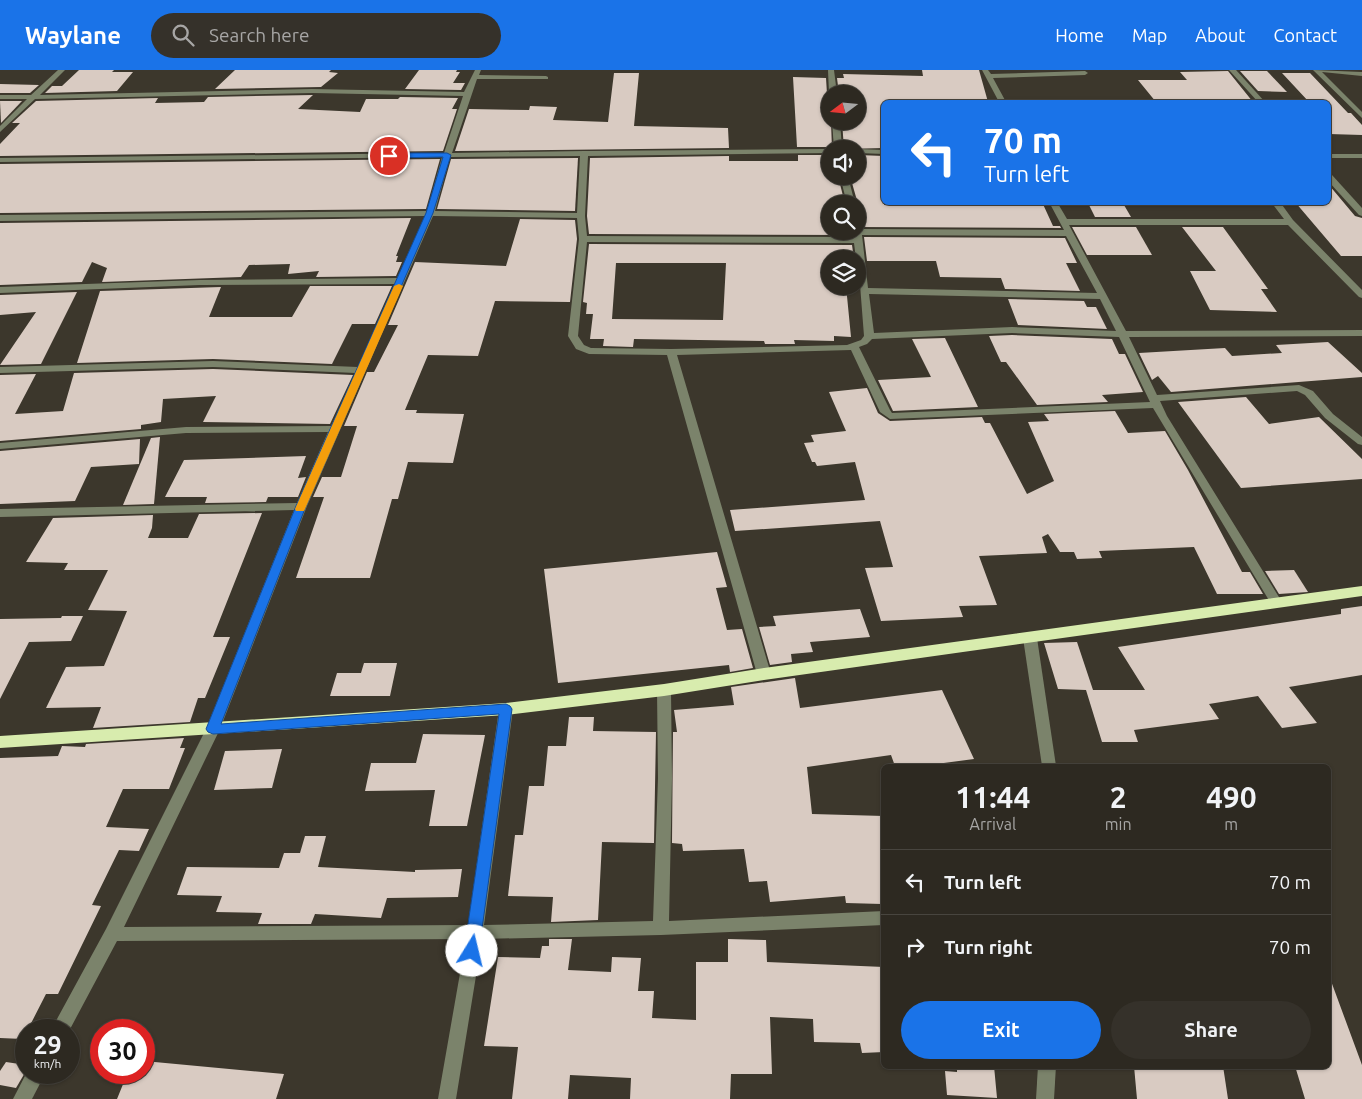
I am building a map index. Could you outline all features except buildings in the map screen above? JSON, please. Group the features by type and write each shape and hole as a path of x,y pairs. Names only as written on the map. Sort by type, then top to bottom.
{"highway":[{"path":"0,742 506,709 664,690 764,674 1276,602 1362,592"}],"street":[{"path":"0,130 62,70"},
{"path":"831,70 832,85"},
{"path":"1232,70 1260,100"},
{"path":"1317,70 1362,74"},
{"path":"1317,70 1362,116"},
{"path":"1001,100 987,73 1085,73"},
{"path":"66,1019 112,934 213,729 301,506 430,213 467,94 476,74 546,78"},
{"path":"0,97 312,91 467,94"},
{"path":"0,160 821,151"},
{"path":"866,151 881,152"},
{"path":"584,153 581,216 583,239 573,336 575,342 580,347 588,351 603,352 854,347 864,342 869,336 864,295"},
{"path":"1331,156 1362,156"},
{"path":"1331,179 1362,212"},
{"path":"1054,205 1123,334 1162,416 1276,602"},
{"path":"1277,205 1290,222 1362,295"},
{"path":"0,218 430,213 581,216"},
{"path":"866,234 1290,222"},
{"path":"583,239 821,235"},
{"path":"0,290 263,280 401,281"},
{"path":"866,292 1102,296"},
{"path":"869,336 1012,330 1123,334 1362,333"},
{"path":"854,347 884,412 890,416 1156,402 1299,388 1309,393 1329,416 1362,442"},
{"path":"671,352 764,674"},
{"path":"0,370 213,364 362,370"},
{"path":"0,446 186,430 335,429"},
{"path":"0,513 123,508 301,506"},
{"path":"1030,638 1049,764"},
{"path":"661,928 665,778 664,690"},
{"path":"447,1099 475,932 506,709"},
{"path":"112,934 475,932 661,928 881,918"},
{"path":"1045,1099 1047,1069"},
{"path":"22,1099 30,1084"}],"slow traffic":[{"path":"300,509 399,286"}],"route":[{"path":"389,156 447,155 430,213 301,506 213,729 506,709 472,951"}]}
